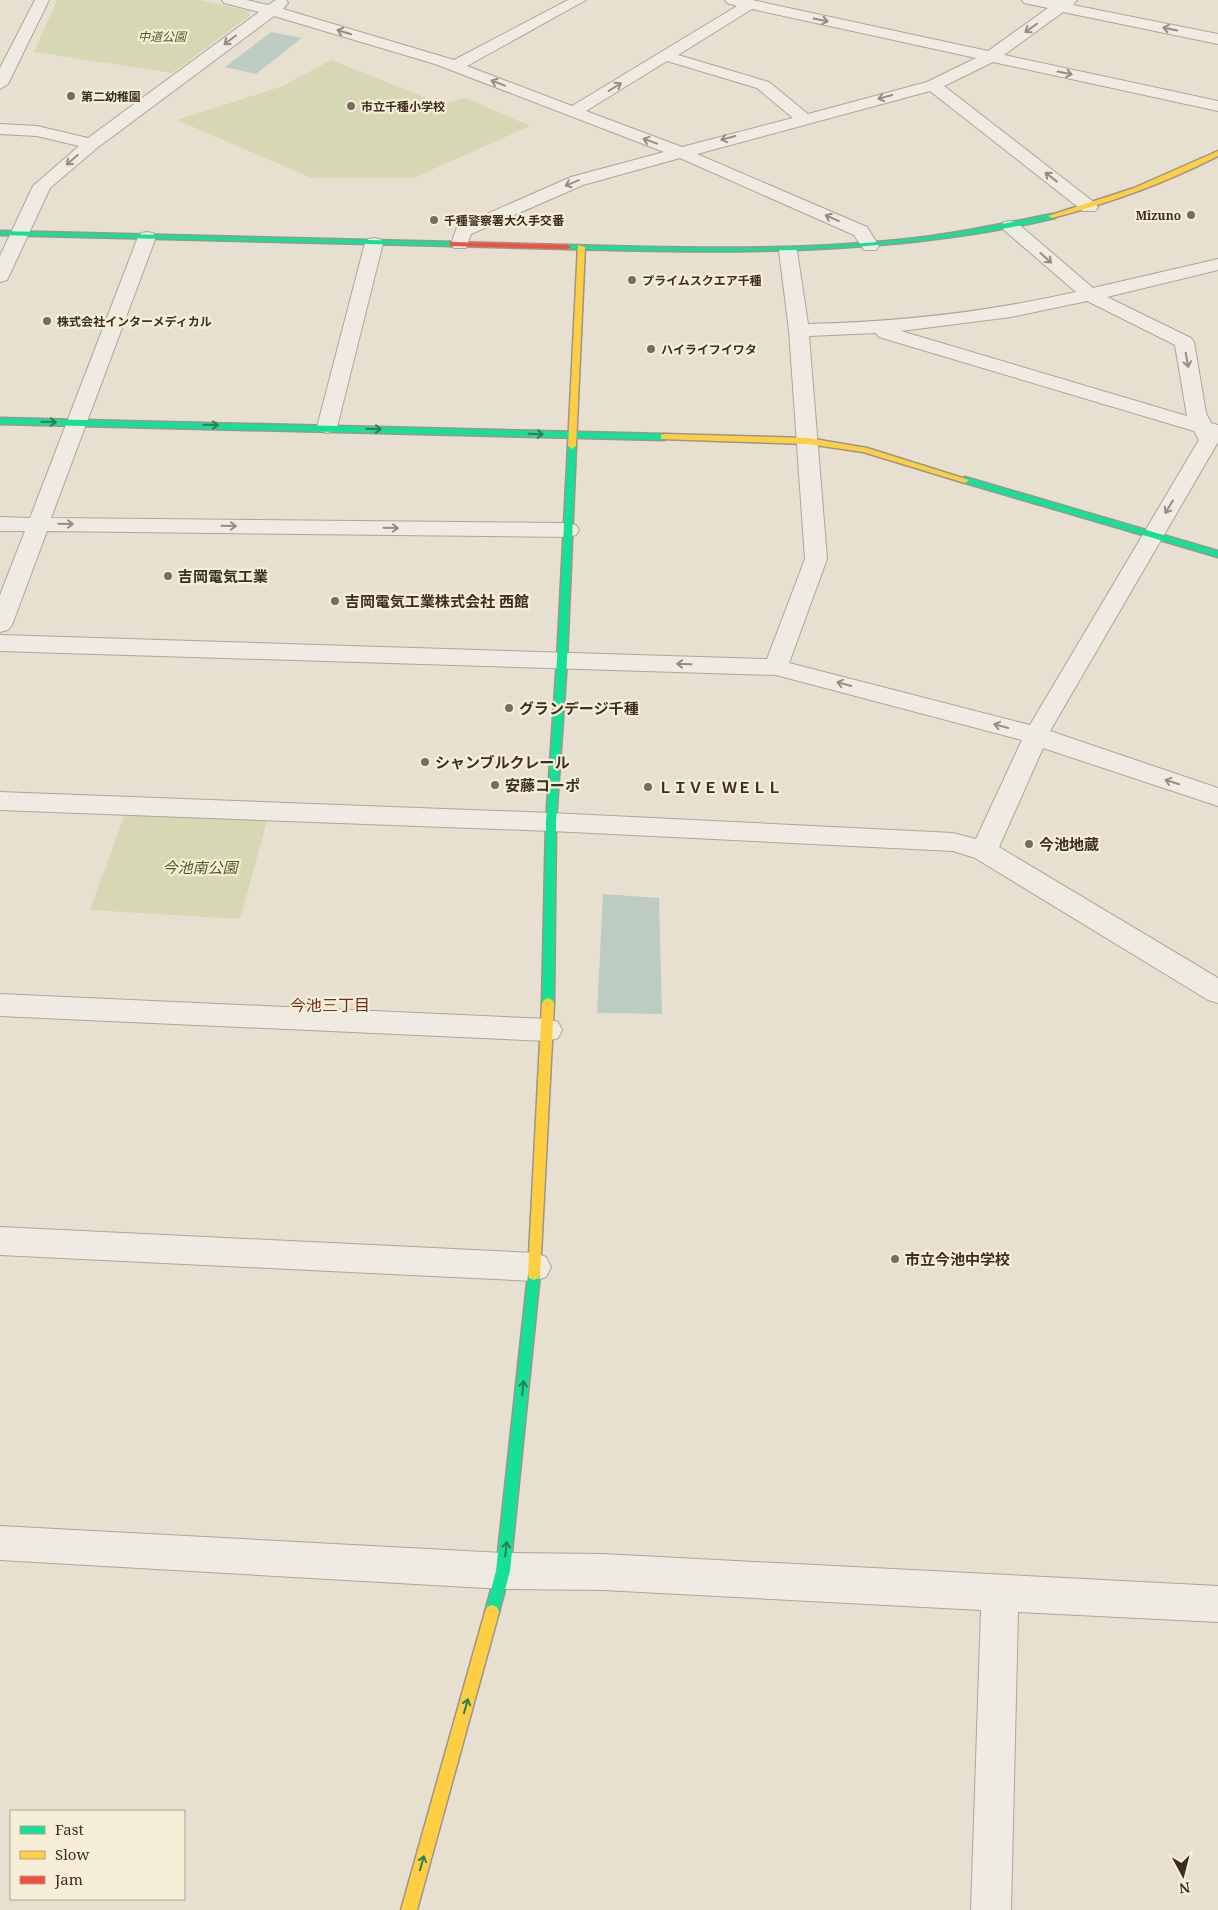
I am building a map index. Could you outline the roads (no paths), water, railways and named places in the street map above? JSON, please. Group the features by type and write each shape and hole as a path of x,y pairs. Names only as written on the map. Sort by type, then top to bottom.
{"street":[{"path":"0,84 6,64 42,0"},
{"path":"228,0 455,66 680,152 862,231 870,246"},
{"path":"0,276 42,186 91,144 285,0"},
{"path":"455,66 579,0"},
{"path":"1029,0 1066,3 1218,39"},
{"path":"574,112 666,56 740,2 1218,106"},
{"path":"460,244 463,231 577,181 933,84 990,57 1066,3"},
{"path":"796,15 810,5"},
{"path":"666,56 763,85 803,118"},
{"path":"933,84 1089,207"},
{"path":"0,129 37,130 91,144"},
{"path":"0,233 788,251 870,246 1010,226 1089,207 1180,174 1218,153"},
{"path":"1010,226 1092,296 1184,342 1196,413 1211,429"},
{"path":"0,625 147,237"},
{"path":"327,427 374,243"},
{"path":"409,1910 503,1571 535,1267 548,1030 551,822 562,660 581,272 580,247"},
{"path":"776,667 816,559 799,330 788,251"},
{"path":"799,330 875,329 956,321 1092,296 1218,264"},
{"path":"875,329 1211,429"},
{"path":"0,421 327,427 808,441 864,450 1218,554"},
{"path":"984,851 1036,735 1209,440 1211,429"},
{"path":"0,524 568,530"},
{"path":"0,643 776,667 1036,735 1055,744 1218,797"},
{"path":"0,801 551,822 952,842 984,851 1218,992"},
{"path":"0,1005 548,1030"},
{"path":"0,1241 535,1267"},
{"path":"0,1543 503,1571 604,1572 1218,1604"},
{"path":"991,1910 1000,1593"}],"place":[{"name":"第二幼稚園","path":"71,96"},
{"name":"市立千種小学校","path":"351,106"},
{"name":"Mizuno","path":"1191,215"},
{"name":"千種警察署大久手交番","path":"434,220"},
{"name":"プライムスクエア千種","path":"632,280"},
{"name":"株式会社インターメディカル","path":"47,321"},
{"name":"ハイライフイワタ","path":"651,349"},
{"name":"吉岡電気工業","path":"168,576"},
{"name":"吉岡電気工業株式会社 西館","path":"335,601"},
{"name":"グランデージ千種","path":"509,708"},
{"name":"シャンブルクレール","path":"425,762"},
{"name":"安藤コーポ","path":"495,785"},
{"name":"ＬＩＶＥ ＷＥＬＬ","path":"648,787"},
{"name":"今池地蔵","path":"1029,844"},
{"name":"市立今池中学校","path":"895,1259"}],"district":[{"name":"今池三丁目","path":"330,1005"}],"park label":[{"name":"中道公園","path":"162,36"},
{"name":"今池南公園","path":"200,867"}]}
